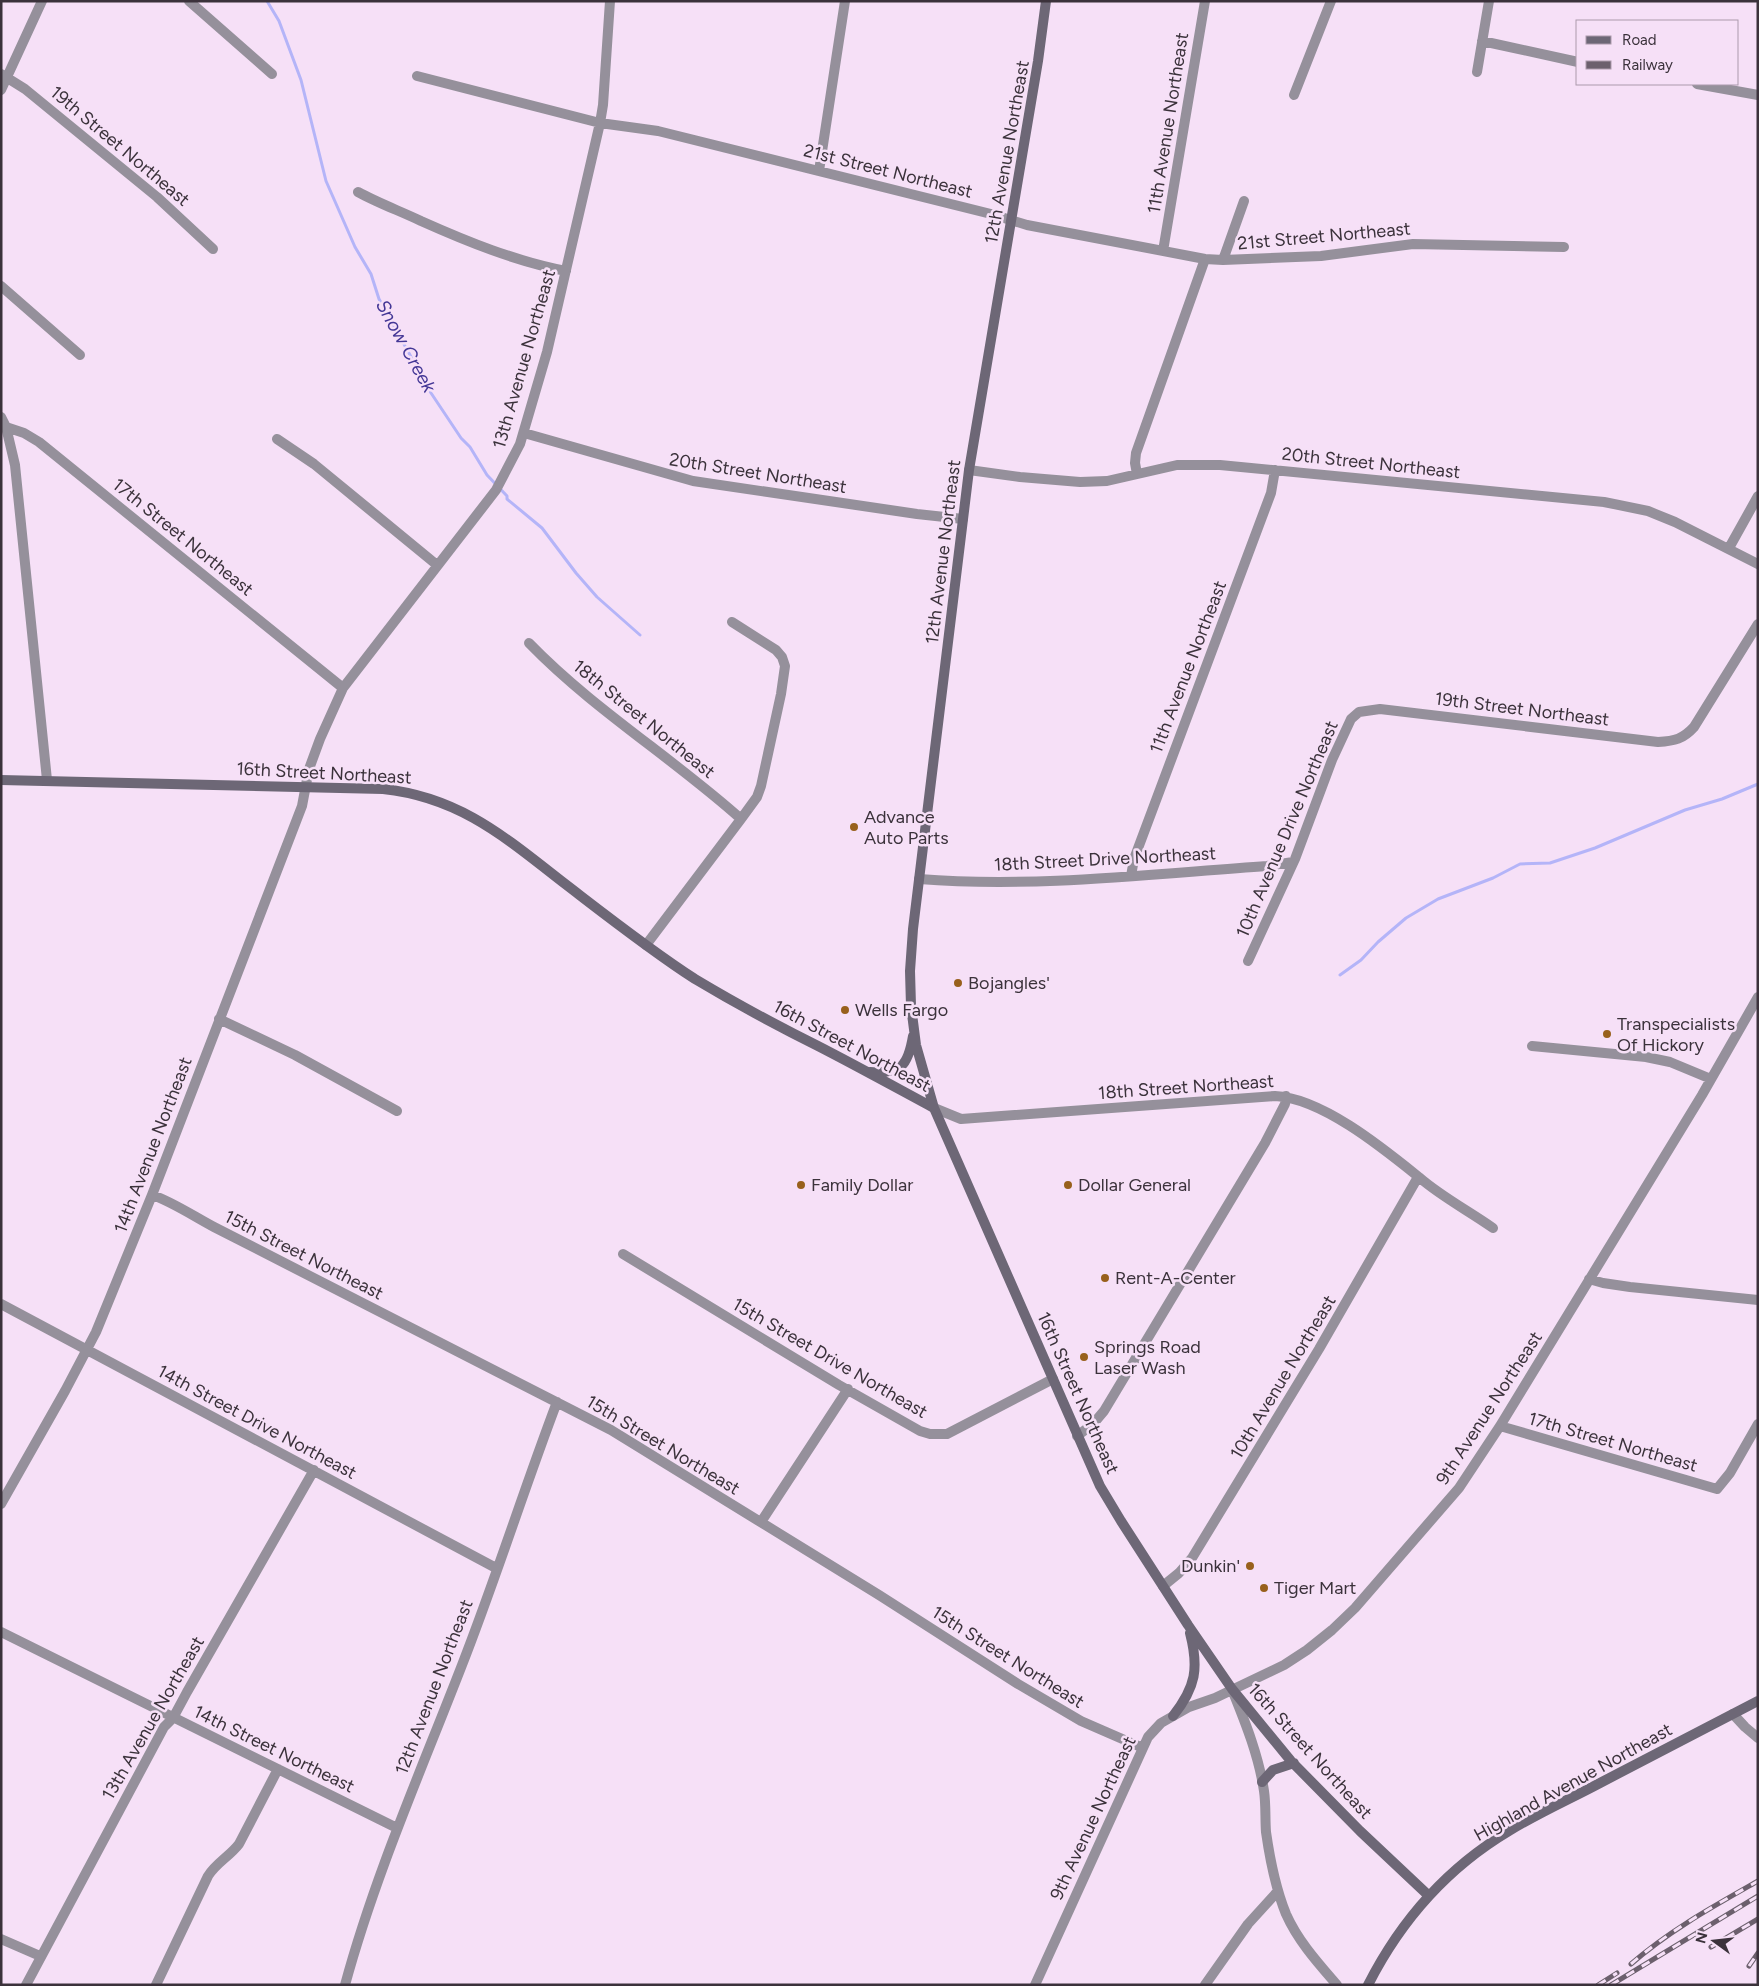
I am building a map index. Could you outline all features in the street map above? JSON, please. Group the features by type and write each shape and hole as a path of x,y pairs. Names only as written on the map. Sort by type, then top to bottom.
{"main road":[{"name":"12th Avenue Northeast","path":"934,1108 922,1069 911,1006 910,971 919,879 929,810 969,470 1012,220 1046,1"},
{"name":"16th Street Northeast","path":"1,780 306,786 400,791 434,799 458,808 511,842 646,945 695,978 730,999 934,1108 1077,1436 1108,1500 1188,1625 1232,1689 1294,1763 1360,1831 1428,1895"},
{"path":"867,1072 889,1072 899,1068 907,1058 914,1031"},
{"path":"1173,1716 1186,1701 1193,1685 1195,1654 1188,1625"},
{"name":"Highland Avenue Northeast","path":"1368,1985 1382,1958 1401,1929 1428,1895 1460,1864 1510,1830 1758,1701"},
{"path":"1262,1782 1273,1770 1294,1763"}],"street":[{"path":"1,90 4,75 42,1"},
{"path":"188,1 272,74"},
{"name":"13th Avenue Northeast","path":"306,786 320,739 342,688 496,490 512,463 524,433 547,352 600,124 610,1"},
{"path":"819,171 845,1"},
{"name":"11th Avenue Northeast","path":"1163,251 1205,1"},
{"path":"1294,95 1331,1"},
{"path":"1477,72 1489,1"},
{"path":"1482,41 1576,62"},
{"name":"19th Street Northeast","path":"4,75 25,89 157,197 213,249"},
{"name":"21st Street Northeast","path":"417,76 600,124 658,131 1027,225 1205,259 1321,256 1414,244 1564,248"},
{"path":"1703,85 1758,95"},
{"path":"358,192 379,203 487,249 519,260 566,271"},
{"path":"1223,260 1244,201"},
{"path":"1137,474 1136,453 1205,259"},
{"path":"1,286 80,354"},
{"path":"1,417 16,465 47,780"},
{"name":"17th Street Northeast","path":"4,425 24,433 39,442 342,688"},
{"name":"20th Street Northeast","path":"524,433 693,481 963,519"},
{"path":"277,439 314,464 437,565"},
{"name":"20th Street Northeast","path":"969,470 1080,482 1108,481 1163,467 1191,464 1276,470 1604,502 1648,511 1729,548 1758,564"},
{"name":"11th Avenue Northeast","path":"1131,876 1138,849 1271,493 1276,470"},
{"path":"1729,548 1758,496"},
{"path":"646,945 757,797 761,786 785,671 784,662 780,653 732,622"},
{"name":"19th Street Northeast","path":"1359,712 1380,710 1658,742 1681,739 1694,727 1758,624"},
{"name":"18th Street Northeast","path":"529,643 546,661 588,696 741,819"},
{"name":"10th Avenue Drive Northeast","path":"1248,961 1311,819 1338,746 1350,720 1359,712"},
{"name":"14th Avenue Northeast","path":"1,1504 96,1332 152,1194 302,806 306,786"},
{"name":"18th Street Drive Northeast","path":"919,879 1018,882 1131,876 1267,866 1293,862"},
{"name":"9th Avenue Northeast","path":"1034,1985 1148,1736 1156,1727 1173,1716 1284,1665 1307,1650 1355,1608 1459,1488 1500,1426 1711,1079 1758,997"},
{"path":"220,1019 295,1055 397,1111"},
{"path":"1532,1046 1646,1057 1670,1062 1711,1079"},
{"path":"1077,1436 1094,1424 1106,1407 1265,1143 1285,1104 1286,1096"},
{"name":"18th Street Northeast","path":"934,1108 961,1119 1286,1096 1302,1100 1350,1126 1370,1139 1418,1177 1493,1228"},
{"name":"10th Avenue Northeast","path":"1163,1586 1179,1573 1192,1558 1324,1340 1418,1177"},
{"name":"15th Street Northeast","path":"152,1194 611,1430 879,1595 1018,1684 1081,1721 1143,1748"},
{"name":"15th Street Drive Northeast","path":"623,1254 848,1390 920,1431 940,1435 965,1426 1053,1379"},
{"path":"1589,1279 1603,1284 1758,1300"},
{"name":"14th Street Drive Northeast","path":"1,1304 54,1334 496,1568"},
{"path":"761,1522 848,1390"},
{"name":"12th Avenue Northeast","path":"345,1985 376,1884 463,1662 557,1402"},
{"name":"17th Street Northeast","path":"1500,1426 1717,1489 1730,1473 1758,1424"},
{"name":"13th Avenue Northeast","path":"26,1985 164,1727 174,1718 186,1692 314,1470"},
{"name":"14th Street Northeast","path":"1,1632 398,1828"},
{"path":"1232,1689 1252,1743 1262,1782 1266,1830 1273,1873 1278,1890 1287,1915 1299,1938 1337,1985"},
{"path":"1733,1714 1744,1727 1758,1738"},
{"path":"156,1985 208,1876 239,1844 278,1769"},
{"path":"1205,1985 1248,1924 1278,1890"},
{"path":"1,1939 40,1956"}],"waterway":[{"name":"Snow Creek","path":"267,1 279,21 301,80 326,181 355,247 371,274 379,299 431,393 461,438 470,447 487,475 507,496 507,499 542,528 597,597 640,635"},
{"path":"1340,975 1361,960 1378,942 1406,918 1438,899 1493,878 1520,864 1550,863 1595,848 1685,810 1722,799 1758,784"}],"railway":[{"path":"1631,1964 1677,1929 1758,1881"},
{"path":"1611,1985 1758,1896"},
{"path":"1711,1947 1758,1919"},
{"path":"1749,1966 1758,1953"},
{"path":"1598,1985 1617,1973"}],"place":[{"name":"Advance Auto Parts","path":"854,827"},
{"name":"Bojangles'","path":"958,983"},
{"name":"Wells Fargo","path":"845,1010"},
{"name":"Transpecialists Of Hickory","path":"1607,1034"},
{"name":"Family Dollar","path":"801,1185"},
{"name":"Dollar General","path":"1068,1185"},
{"name":"Rent-A-Center","path":"1105,1278"},
{"name":"Springs Road Laser Wash","path":"1084,1357"},
{"name":"Dunkin'","path":"1250,1566"},
{"name":"Tiger Mart","path":"1264,1588"}]}
